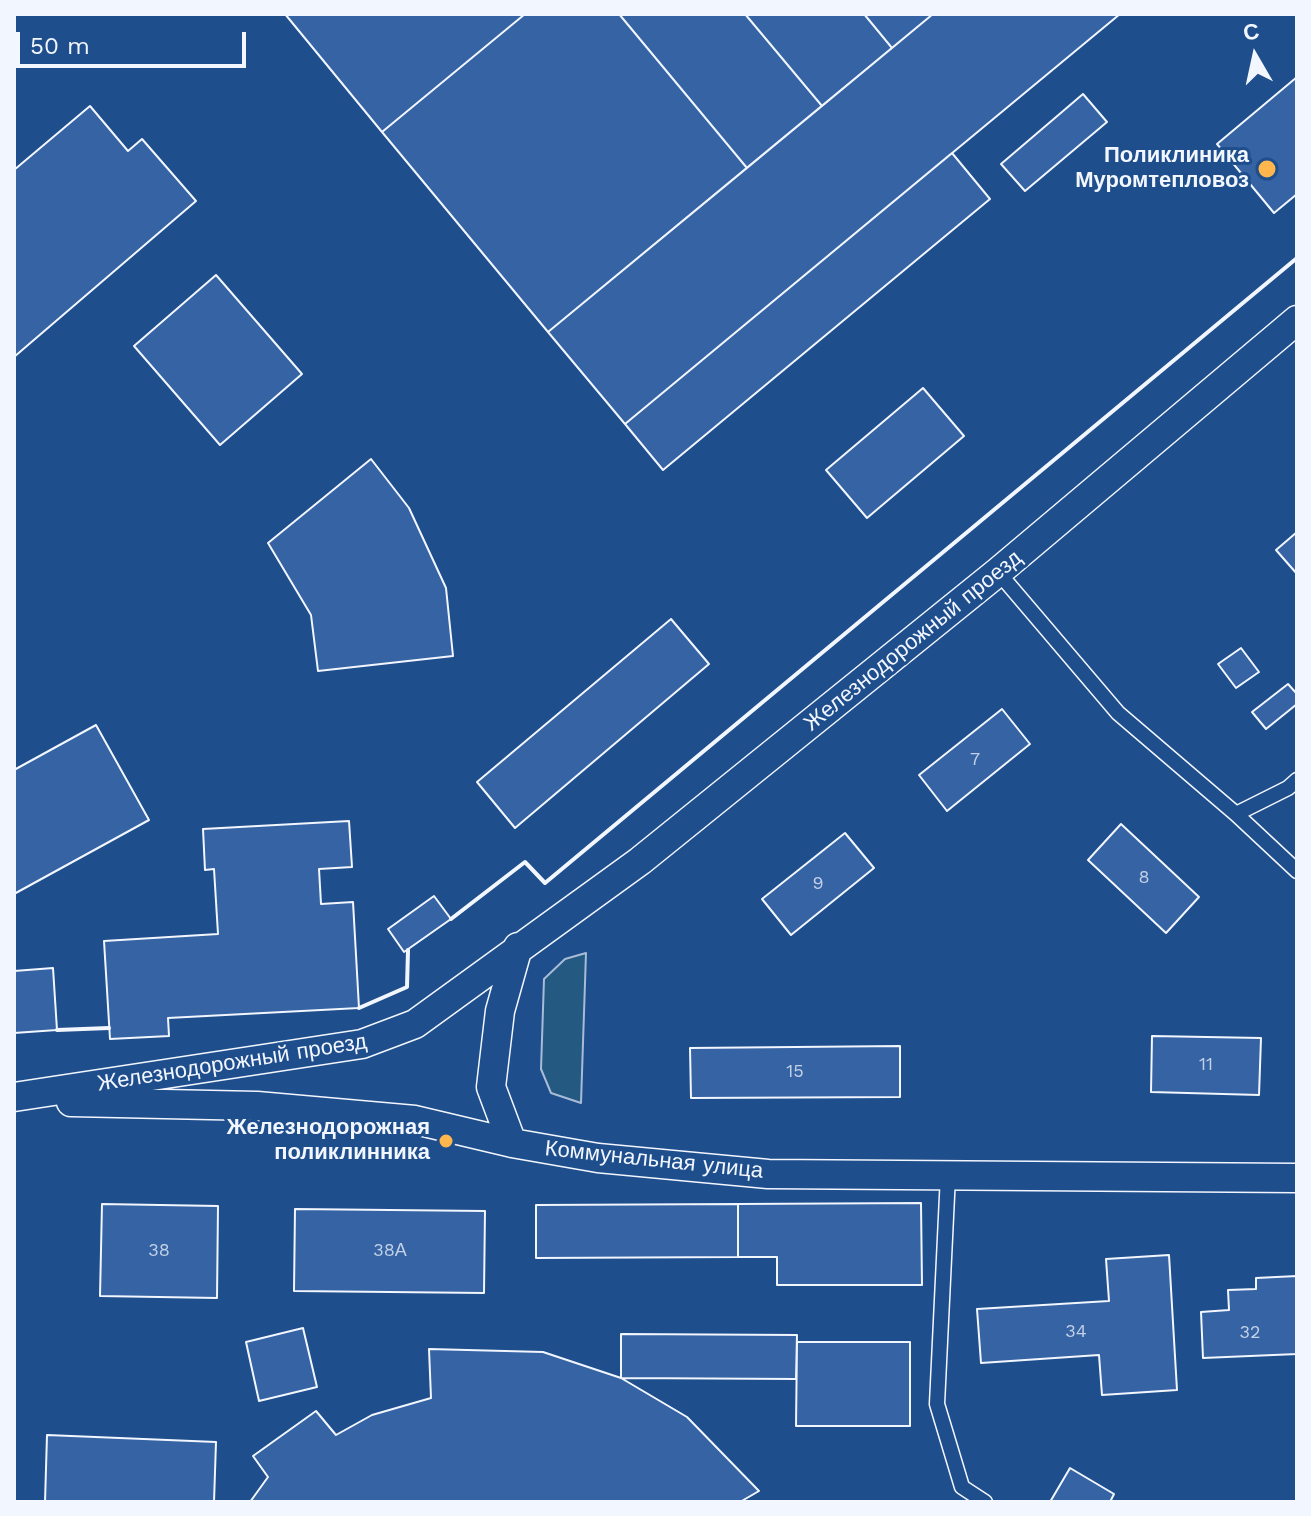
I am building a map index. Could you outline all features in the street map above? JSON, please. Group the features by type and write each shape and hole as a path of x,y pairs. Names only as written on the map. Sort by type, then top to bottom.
{"street":[{"name":"Железнодорожный проезд","path":"14,1099 362,1044 415,1024 640,861 998,572 1297,320"},
{"path":"512,1143 491,1087 500,1011 518,947"},
{"name":"Коммунальная улица","path":"14,1099 273,1107 415,1120 512,1143 598,1158 768,1174 1297,1178"}],"lane":[{"path":"998,572 1118,713 1297,871"},
{"path":"1236,814 1288,788 1297,780"},
{"path":"948,1175 937,1404 962,1487 985,1502"}],"shaded area":[{"path":"586,953 581,1103 551,1093 541,1069 544,979 565,959"}],"building":[{"path":"285,14 525,14 382,132"},
{"path":"525,14 619,14 747,168 548,332 382,132"},
{"path":"619,14 745,14 822,106 747,168"},
{"path":"745,14 864,14 892,48 822,106"},
{"path":"864,14 933,14 892,48"},
{"path":"933,14 1120,14 625,424 548,332"},
{"name":"Поликлиника Муромтепловоз","path":"1297,77 1297,194 1274,213 1217,144"},
{"path":"1083,94 1107,122 1025,191 1001,164"},
{"path":"90,106 128,151 142,139 196,201 14,357 14,170"},
{"path":"952,153 990,199 663,470 625,424"},
{"path":"216,275 302,374 220,445 134,346"},
{"path":"923,388 964,436 867,518 826,470"},
{"path":"371,459 409,508 446,588 453,656 318,671 311,615 268,543"},
{"path":"1297,532 1297,574 1276,550"},
{"path":"671,619 709,664 515,828 477,782"},
{"path":"1241,648 1259,672 1236,688 1218,664"},
{"path":"1288,684 1297,694 1297,704 1266,729 1252,712"},
{"path":"1002,709 1030,744 947,811 919,775"},
{"path":"96,725 149,820 14,894 14,770"},
{"path":"349,821 352,867 319,869 321,904 353,902 359,1008 168,1018 169,1036 110,1039 104,941 218,934 214,869 205,870 203,829"},
{"path":"1121,824 1199,897 1166,933 1088,860"},
{"path":"845,833 874,868 791,935 762,899"},
{"path":"434,896 451,919 404,952 388,929"},
{"path":"53,968 57,1030 14,1033 14,971"},
{"path":"1152,1036 1261,1038 1259,1095 1151,1092"},
{"path":"900,1046 900,1097 691,1098 690,1048"},
{"path":"921,1203 922,1285 777,1285 777,1257 738,1257 738,1204"},
{"path":"102,1204 218,1206 217,1298 100,1296"},
{"path":"738,1204 738,1257 536,1258 536,1205"},
{"path":"295,1209 485,1211 484,1293 294,1291"},
{"path":"1169,1255 1177,1390 1102,1395 1099,1355 981,1363 977,1309 1109,1301 1106,1259"},
{"path":"1297,1276 1297,1354 1203,1358 1201,1312 1229,1310 1228,1290 1256,1289 1256,1278"},
{"path":"303,1328 317,1387 259,1401 246,1342"},
{"path":"621,1334 797,1335 796,1379 621,1378"},
{"path":"797,1342 910,1342 910,1426 796,1426"},
{"path":"429,1349 543,1352 621,1378 687,1417 759,1491 740,1502 250,1502 268,1477 253,1456 316,1411 336,1435 372,1415 431,1398"},
{"path":"47,1435 216,1442 214,1502 45,1502"},
{"path":"1070,1468 1114,1494 1110,1502 1050,1502"}],"wall":[{"path":"451,919 525,862 545,883 1297,258"},
{"path":"359,1008 407,987 408,950"},
{"path":"57,1030 109,1028"}],"place":[{"name":"Поликлиника Муромтепловоз","path":"1267,169"},
{"name":"Железнодорожная поликлинника","path":"446,1141"}]}
